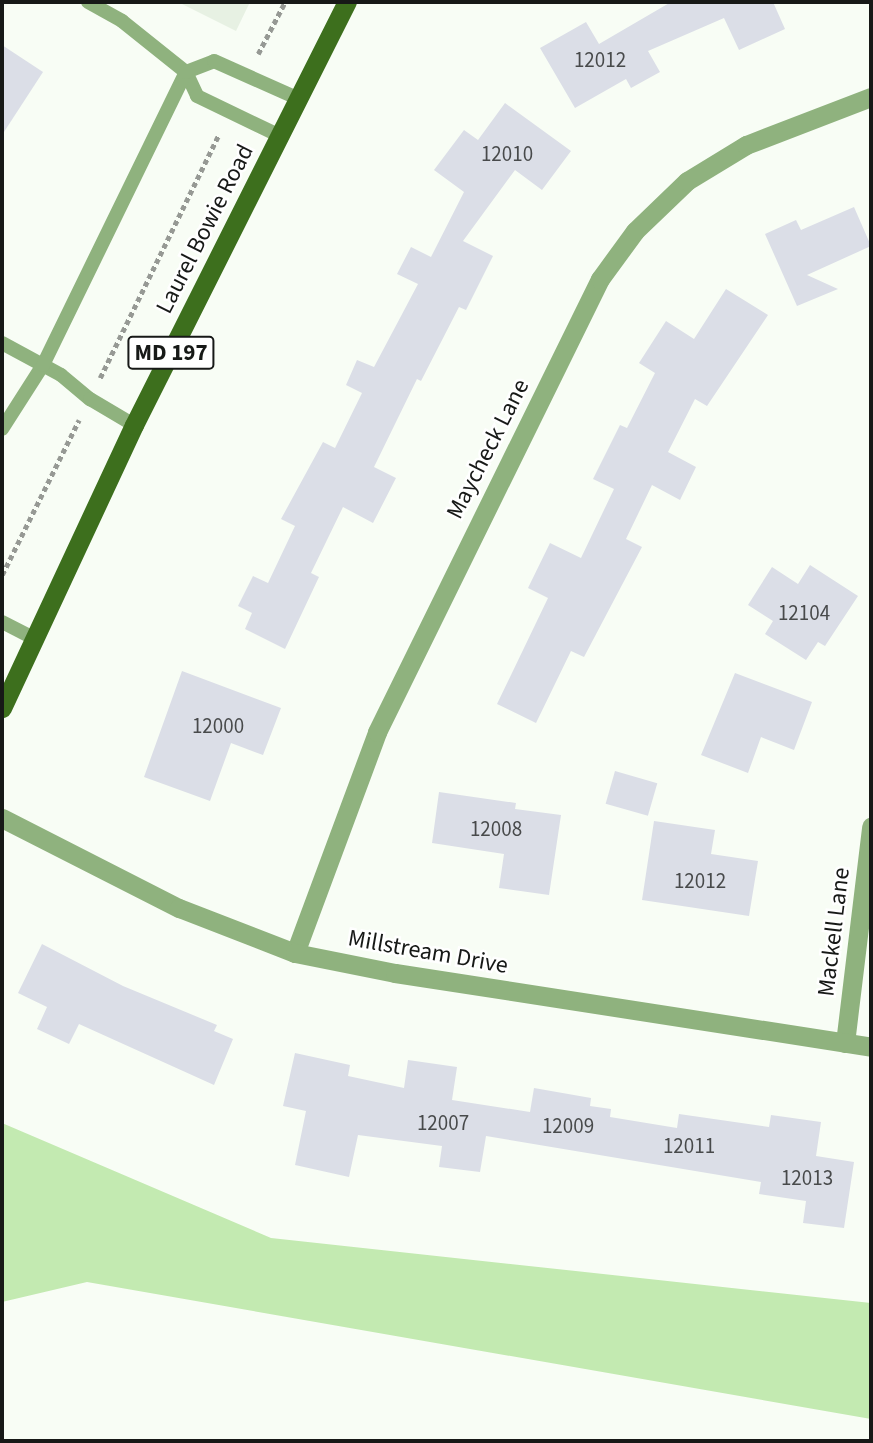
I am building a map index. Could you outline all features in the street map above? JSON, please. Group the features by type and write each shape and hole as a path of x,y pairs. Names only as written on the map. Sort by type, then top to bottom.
{"main road":[{"name":"Laurel Bowie Road","path":"2,708 37,640 134,425 348,2"}],"street":[{"name":"Maycheck Lane","path":"295,953 377,732 606,270 659,205 705,169 746,145 871,97"},
{"name":"Millstream Drive","path":"2,818 179,908 295,953 396,973 871,1047"},
{"name":"Mackell Lane","path":"845,1043 871,827"}],"lane":[{"path":"88,2 122,21 186,72 197,96 229,114 280,136"},
{"path":"2,429 43,365 186,72 214,61 299,99"},
{"path":"2,343 43,365 90,400 134,425"},
{"path":"2,622 37,640"}],"path":[{"path":"247,76 285,2"},
{"path":"2,575 229,114"}],"shaded area":[{"path":"178,2 250,2 236,31"}],"green space":[{"path":"2,1123 271,1238 871,1303 871,1419 87,1282 2,1302"}],"building":[{"path":"671,2 773,2 785,29 739,50 724,18 648,51 660,72 631,88 626,79 575,108 540,48 586,22 599,44"},
{"path":"2,45 43,72 2,135"},
{"path":"505,103 571,151 542,190 515,170 463,241 493,256 466,310 459,307 421,381 417,379 374,467 396,478 373,523 343,507 311,573 319,577 285,649 245,629 252,613 238,606 253,576 268,583 295,526 281,519 323,442 335,448 362,393 346,385 357,360 374,367 418,284 397,274 411,247 431,257 464,192 434,170 464,130 478,140"},
{"path":"854,207 871,246 807,275 838,289 797,306 765,234 796,220 801,230"},
{"path":"726,289 768,315 707,406 695,399 668,452 696,467 680,500 652,485 626,539 642,547 584,657 571,651 536,723 497,704 548,598 528,588 550,543 581,558 614,489 593,479 620,425 627,428 655,373 639,363 666,321 694,339"},
{"path":"810,565 858,596 825,646 818,642 806,660 765,634 773,621 748,605 772,567 798,584"},
{"path":"182,671 281,708 263,755 231,743 210,801 144,777"},
{"path":"735,673 812,702 794,750 761,737 748,773 701,755"},
{"path":"615,771 657,783 648,816 606,804"},
{"path":"439,792 516,803 515,809 561,815 549,895 499,888 504,854 432,843"},
{"path":"654,821 715,830 711,854 758,861 749,916 642,900"},
{"path":"42,944 123,986 217,1025 214,1031 233,1039 214,1085 79,1024 69,1044 37,1029 47,1007 18,993"},
{"path":"295,1053 350,1065 348,1076 404,1088 408,1060 457,1067 452,1100 530,1112 534,1088 591,1098 590,1106 611,1109 610,1117 677,1128 679,1114 769,1127 771,1115 821,1122 816,1156 854,1162 844,1228 803,1223 806,1201 759,1194 761,1182 486,1136 480,1172 439,1167 442,1146 358,1135 349,1177 295,1165 306,1111 283,1106"}]}
